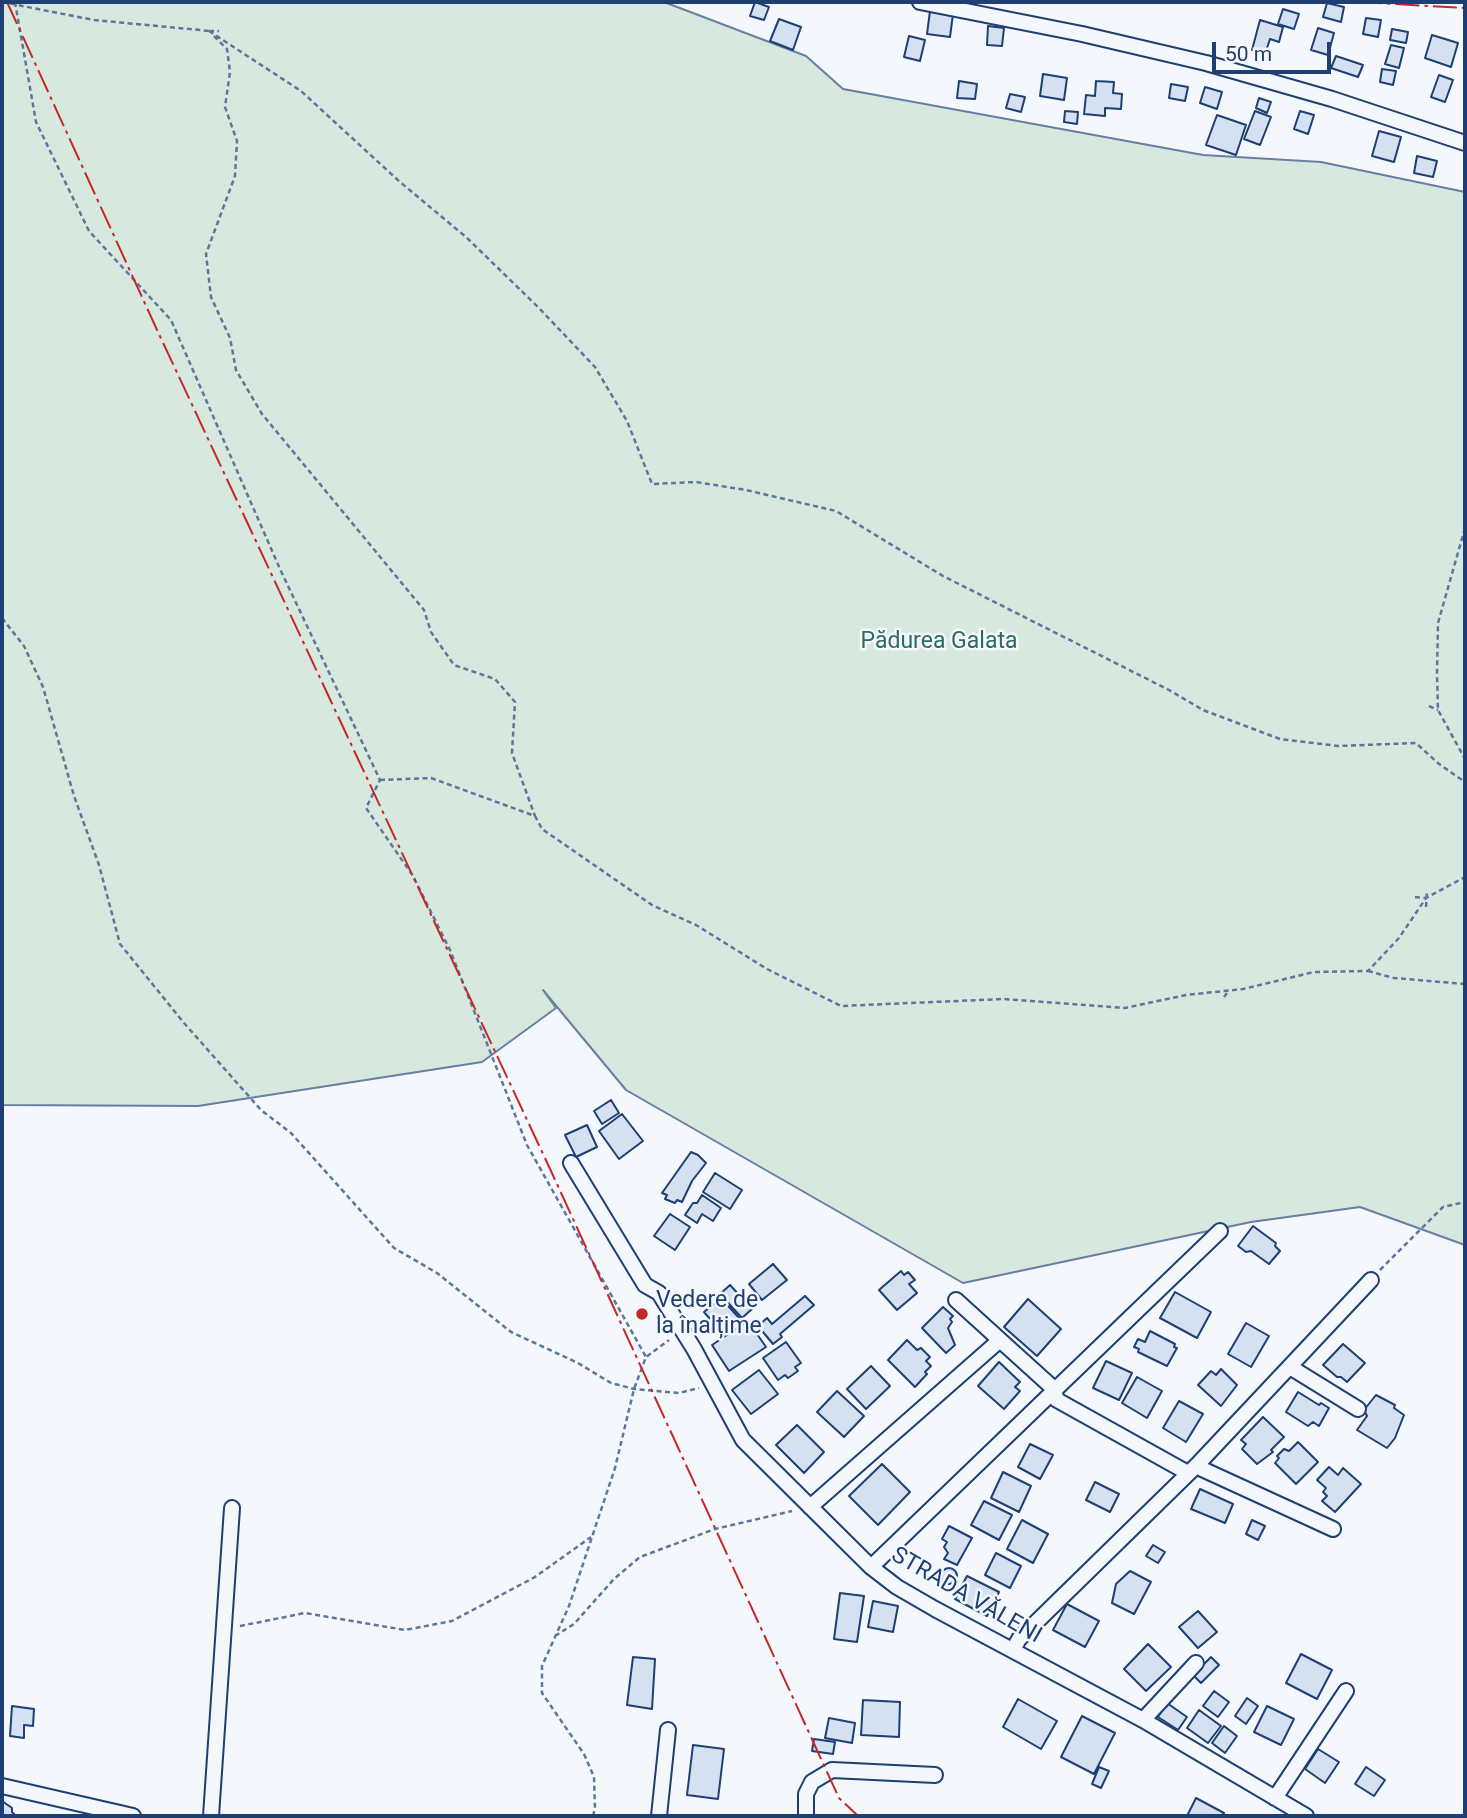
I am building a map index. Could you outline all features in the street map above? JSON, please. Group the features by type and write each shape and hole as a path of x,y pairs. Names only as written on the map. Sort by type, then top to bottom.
{"street":[{"path":"920,2 1082,34 1206,63 1332,99 1465,143"},
{"name":"STRADA VĂLENI","path":"571,1163 645,1285 659,1293 682,1330 714,1383 743,1440 871,1567 907,1593 1143,1720 1299,1814"},
{"path":"871,1567 1220,1231"},
{"path":"1013,1650 1019,1639 1193,1469 1371,1280"},
{"path":"956,1300 1053,1388 1057,1400 1193,1469 1202,1469 1334,1530"},
{"path":"810,1507 1000,1340"},
{"path":"1290,1367 1358,1409"},
{"path":"211,1816 232,1508"},
{"path":"1143,1720 1196,1663"},
{"path":"1275,1798 1346,1691"},
{"path":"659,1816 668,1730"},
{"path":"806,1816 806,1794 813,1782 832,1770 935,1774"},
{"path":"2,1786 133,1816"}],"path":[{"path":"2,2 94,20 219,30"},
{"path":"15,3 36,122 89,231 172,320 280,569 380,780"},
{"path":"209,31 301,91 400,182 466,237 538,307 595,367 627,421 652,484 696,482 746,489 836,511 943,576 1169,690 1203,710 1280,739 1338,746 1416,743 1439,764 1465,781"},
{"path":"209,31 227,49 230,72 225,107 237,141 234,176 206,254 211,297 230,338 236,370 262,414 424,610 430,632 454,666 495,679 515,702 512,753 542,829 652,905 696,925 767,969 841,1006 1003,999 1125,1008 1314,972 1368,971 1394,978 1465,984"},
{"path":"1465,528 1438,623 1438,710 1465,760"},
{"path":"2,618 24,646 43,687 74,796 99,865 120,944 261,1110 291,1133 394,1248 437,1273 511,1332 578,1363 611,1383 634,1389 679,1394 714,1383"},
{"path":"1429,705 1438,710"},
{"path":"380,780 430,778 535,816"},
{"path":"380,780 366,808 413,876 450,950 527,1145 646,1357"},
{"path":"1368,971 1399,939 1426,898 1465,877"},
{"path":"1426,907 1427,891"},
{"path":"1415,897 1426,898"},
{"path":"1415,979 1418,986"},
{"path":"1224,997 1229,990"},
{"path":"1371,1280 1443,1207 1465,1202"},
{"path":"593,1816 594,1777 584,1754 542,1693 542,1666 569,1606 615,1468 634,1389 646,1357 682,1330"},
{"path":"555,1636 574,1624 614,1579 640,1557 715,1529 810,1507"},
{"path":"223,1630 305,1613 405,1630 452,1620 535,1577 592,1536"}],"green space":[{"name":"Pădurea Galata","path":"2,2 664,2 806,56 843,89 1203,155 1321,162 1465,192 1465,1245 1360,1207 1251,1222 963,1283 626,1090 543,990 556,1008 482,1062 198,1106 2,1105"}],"building":[{"path":"755,2 769,7 764,20 750,16"},
{"path":"1327,3 1344,7 1341,22 1323,17"},
{"path":"1283,9 1299,14 1294,29 1278,24"},
{"path":"930,11 953,14 950,37 927,34"},
{"path":"1366,18 1381,20 1378,37 1363,34"},
{"path":"779,19 801,27 793,50 770,41"},
{"path":"1260,20 1283,27 1279,42 1270,39 1265,54 1252,50"},
{"path":"988,26 1004,28 1002,46 987,45"},
{"path":"1318,28 1334,33 1328,55 1311,50"},
{"path":"1392,29 1408,32 1406,43 1390,40"},
{"path":"1432,35 1458,43 1451,67 1425,58"},
{"path":"909,36 925,40 920,61 904,57"},
{"path":"1391,45 1404,48 1399,68 1385,64"},
{"path":"1336,56 1363,65 1358,77 1331,68"},
{"path":"1382,69 1396,71 1393,85 1380,82"},
{"path":"1043,74 1067,78 1064,100 1040,96"},
{"path":"1439,75 1453,80 1445,102 1431,97"},
{"path":"959,81 977,84 975,99 957,98"},
{"path":"1096,81 1114,82 1113,93 1122,94 1121,109 1105,108 1105,116 1084,114 1086,95 1095,96"},
{"path":"1171,84 1188,87 1185,101 1169,98"},
{"path":"1205,87 1222,92 1217,109 1200,103"},
{"path":"1010,94 1025,97 1021,112 1006,108"},
{"path":"1259,98 1271,102 1267,113 1256,108"},
{"path":"1065,111 1078,112 1077,124 1064,122"},
{"path":"1255,111 1271,117 1260,145 1244,139"},
{"path":"1300,111 1314,115 1308,134 1294,129"},
{"path":"1217,115 1246,125 1236,155 1206,145"},
{"path":"1379,131 1401,137 1394,162 1372,156"},
{"path":"1417,156 1437,161 1433,177 1414,173"},
{"path":"611,1100 619,1113 602,1124 594,1111"},
{"path":"622,1114 643,1141 619,1159 599,1131"},
{"path":"587,1125 597,1147 576,1157 565,1135"},
{"path":"691,1152 706,1163 692,1181 682,1202 677,1200 675,1203 665,1199 667,1195 662,1193"},
{"path":"715,1173 742,1190 730,1209 703,1192"},
{"path":"702,1195 721,1208 713,1221 702,1214 697,1223 685,1215"},
{"path":"670,1214 690,1227 675,1250 654,1236"},
{"path":"1253,1226 1276,1243 1275,1246 1280,1251 1269,1264 1251,1251 1246,1252 1238,1246"},
{"path":"773,1264 787,1280 762,1300 749,1284"},
{"path":"901,1271 904,1275 908,1272 915,1280 909,1284 917,1293 897,1310 879,1290"},
{"path":"730,1285 752,1309 742,1318 720,1294"},
{"path":"1175,1292 1211,1312 1197,1338 1160,1318"},
{"path":"805,1296 814,1305 780,1334 782,1337 773,1344 758,1326 767,1318 772,1324"},
{"path":"721,1298 739,1318 722,1333 704,1312"},
{"path":"1028,1299 1061,1329 1037,1356 1004,1327"},
{"path":"943,1307 953,1316 948,1328 955,1345 946,1353 922,1328"},
{"path":"748,1321 766,1347 729,1371 712,1345"},
{"path":"1246,1323 1269,1336 1251,1367 1228,1354"},
{"path":"1150,1331 1175,1344 1174,1347 1177,1348 1167,1366 1138,1352 1139,1349 1134,1347 1138,1339 1145,1342"},
{"path":"907,1340 930,1357 926,1361 931,1366 925,1372 927,1374 915,1387 888,1360"},
{"path":"786,1342 801,1363 795,1367 798,1371 788,1378 785,1375 778,1380 763,1358"},
{"path":"1343,1344 1365,1363 1347,1382 1323,1365"},
{"path":"1106,1361 1132,1373 1119,1400 1093,1388"},
{"path":"999,1362 1020,1382 1015,1387 1020,1391 1004,1409 978,1386"},
{"path":"871,1366 890,1386 866,1409 847,1389"},
{"path":"1221,1369 1237,1385 1221,1406 1198,1385 1211,1371 1216,1375"},
{"path":"759,1370 778,1394 751,1414 732,1390"},
{"path":"1137,1377 1162,1391 1147,1418 1122,1403"},
{"path":"837,1391 864,1416 844,1437 817,1412"},
{"path":"1298,1392 1329,1408 1319,1426 1313,1422 1308,1426 1286,1412"},
{"path":"1376,1395 1395,1405 1394,1408 1404,1415 1395,1438 1387,1448 1357,1430 1367,1416 1364,1410"},
{"path":"1179,1401 1203,1414 1186,1442 1163,1428"},
{"path":"1263,1417 1284,1437 1271,1450 1273,1452 1257,1464 1242,1449 1246,1444 1241,1440"},
{"path":"797,1425 824,1452 804,1473 776,1445"},
{"path":"1298,1442 1318,1462 1296,1484 1275,1463 1279,1458 1277,1456 1284,1449 1289,1451"},
{"path":"1030,1444 1053,1455 1040,1479 1018,1467"},
{"path":"882,1464 910,1492 878,1525 849,1496"},
{"path":"1329,1467 1338,1475 1343,1468 1361,1484 1335,1512 1322,1501 1327,1496 1323,1492 1326,1488 1317,1480"},
{"path":"1003,1472 1031,1486 1019,1512 991,1498"},
{"path":"1095,1482 1119,1494 1110,1512 1086,1500"},
{"path":"1200,1489 1233,1504 1225,1523 1191,1509"},
{"path":"984,1501 1012,1515 999,1540 971,1525"},
{"path":"1022,1520 1048,1534 1033,1563 1007,1549"},
{"path":"1252,1520 1265,1526 1258,1540 1246,1534"},
{"path":"949,1526 972,1538 957,1565 944,1559 948,1553 944,1547 947,1542 942,1539"},
{"path":"1153,1545 1165,1552 1158,1563 1146,1556"},
{"path":"996,1553 1021,1566 1010,1588 985,1575"},
{"path":"949,1568 955,1570 955,1582 949,1584 943,1582 941,1576 943,1570"},
{"path":"1130,1571 1151,1582 1134,1614 1112,1603 1116,1584"},
{"path":"967,1576 999,1592 987,1616 955,1599"},
{"path":"840,1593 864,1596 857,1642 834,1639"},
{"path":"873,1601 898,1606 893,1632 868,1627"},
{"path":"1067,1604 1099,1621 1085,1647 1053,1630"},
{"path":"1198,1611 1217,1632 1198,1648 1179,1627"},
{"path":"1148,1644 1171,1667 1146,1691 1124,1669"},
{"path":"1301,1654 1332,1670 1317,1699 1286,1683"},
{"path":"633,1657 655,1659 652,1709 627,1705"},
{"path":"1211,1657 1219,1665 1201,1683 1193,1675"},
{"path":"1214,1691 1229,1702 1218,1717 1203,1706"},
{"path":"1247,1698 1258,1706 1246,1724 1235,1716"},
{"path":"1018,1699 1057,1721 1041,1749 1003,1727"},
{"path":"863,1700 900,1702 899,1737 861,1735"},
{"path":"1167,1703 1187,1717 1178,1730 1158,1717"},
{"path":"12,1706 34,1709 33,1726 24,1725 24,1738 10,1736"},
{"path":"1267,1706 1294,1719 1281,1745 1254,1732"},
{"path":"1199,1710 1221,1726 1208,1743 1187,1728"},
{"path":"1082,1716 1115,1733 1094,1774 1061,1757"},
{"path":"829,1718 855,1723 852,1743 825,1738"},
{"path":"1224,1726 1237,1736 1225,1753 1212,1743"},
{"path":"814,1739 835,1742 833,1754 812,1751"},
{"path":"693,1745 724,1749 718,1799 687,1795"},
{"path":"1318,1749 1339,1762 1325,1783 1305,1769"},
{"path":"1099,1767 1109,1771 1101,1788 1092,1784"},
{"path":"1366,1767 1385,1780 1374,1796 1355,1784"},
{"path":"1196,1798 1224,1813 1222,1816 1187,1816"},
{"path":"2,1801 12,1808 16,1816 2,1816"}],"power":[{"path":"7,2 158,332 551,1171 839,1798 858,1816"},
{"path":"1358,2 1465,8"}],"place":[{"name":"Vedere de la înalțime","path":"642,1314"}]}
